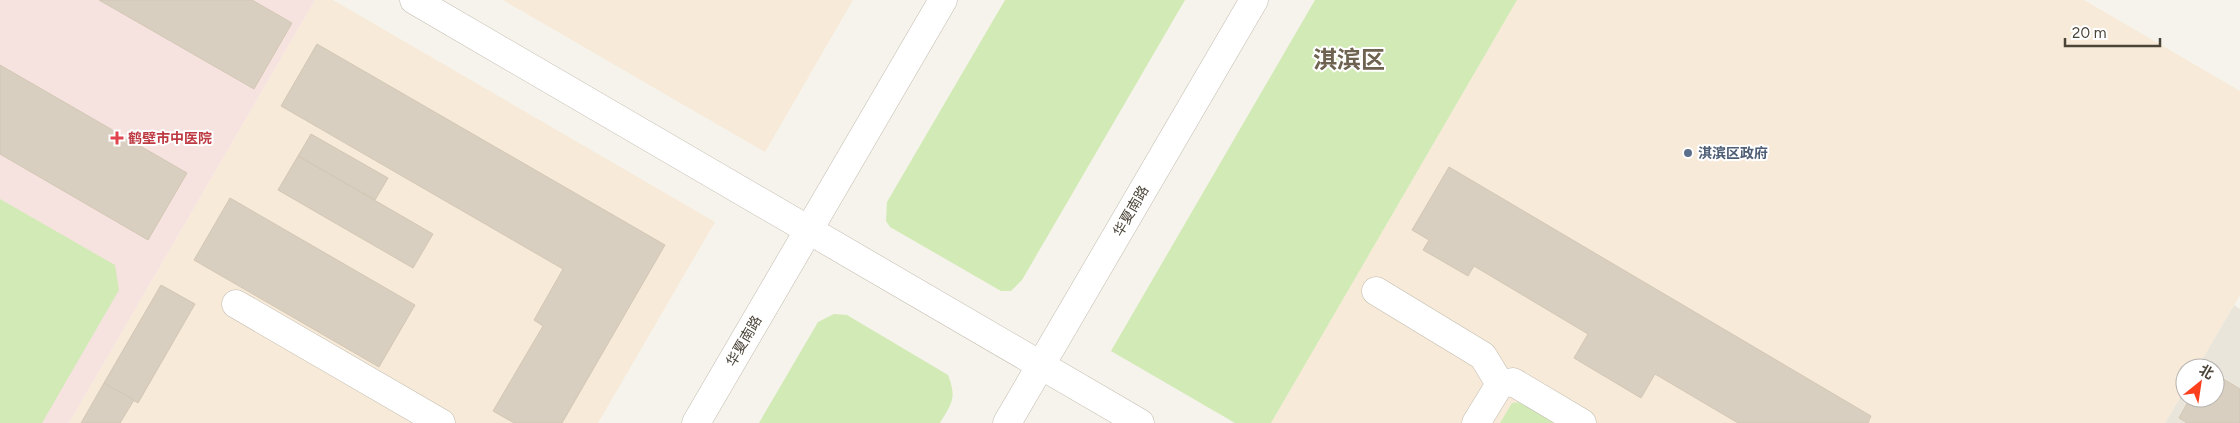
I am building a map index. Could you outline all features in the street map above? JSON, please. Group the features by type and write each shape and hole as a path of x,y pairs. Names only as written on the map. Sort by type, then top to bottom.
{"street":[{"path":"414,0 1140,423"},
{"name":"华夏南路","path":"696,423 943,0"},
{"name":"华夏南路","path":"1007,423 1254,0"},
{"path":"1376,290 1483,356 1500,384"},
{"path":"236,304 441,423"},
{"path":"1476,423 1500,384 1513,382 1582,423"}],"shaded area":[{"name":"鹤壁市中医院","path":"0,0 315,0 69,423 0,423"},
{"path":"315,0 333,0 715,222 598,423 69,423"},
{"path":"503,0 853,0 765,152"},
{"name":"淇滨区政府","path":"1517,0 2084,0 2240,91 2240,295 2203,358 2175,358 2175,406 2165,423 1271,423"},
{"path":"2234,305 2240,309 2240,423 2165,423 2175,406 2175,408 2225,408 2225,358 2203,358"}],"green space":[{"path":"1005,0 1185,0 1022,280 1011,291 1001,291 890,227 886,221 887,202"},
{"path":"1315,0 1517,0 1271,423 1235,423 1111,351"},
{"path":"0,199 115,265 119,290 42,423 0,423"},
{"path":"834,314 847,315 948,375 953,395 948,410 940,423 759,423 818,322"},
{"path":"1522,402 1558,423 1500,423 1512,403"}],"building":[{"path":"99,0 252,0 292,23 254,89"},
{"path":"317,44 665,245 562,423 514,423 493,411 543,326 534,320 563,269 281,106"},
{"path":"0,65 187,173 148,240 0,154"},
{"path":"311,134 388,178 375,200 298,156"},
{"path":"298,156 433,234 413,268 278,190"},
{"path":"1449,167 1871,416 1868,423 1738,423 1655,374 1641,398 1574,358 1588,334 1474,266 1468,276 1423,250 1429,240 1412,230"},
{"path":"230,198 415,305 379,367 194,260"},
{"path":"161,285 195,304 138,403 104,383"},
{"path":"2225,380 2240,389 2240,423 2187,423 2179,418 2184,408 2225,408"},
{"path":"104,383 134,400 120,423 81,423"}],"place":[{"name":"鹤壁市中医院","path":"117,138"},
{"name":"淇滨区政府","path":"1688,153"}],"district":[{"name":"淇滨区","path":"1349,59"}]}
